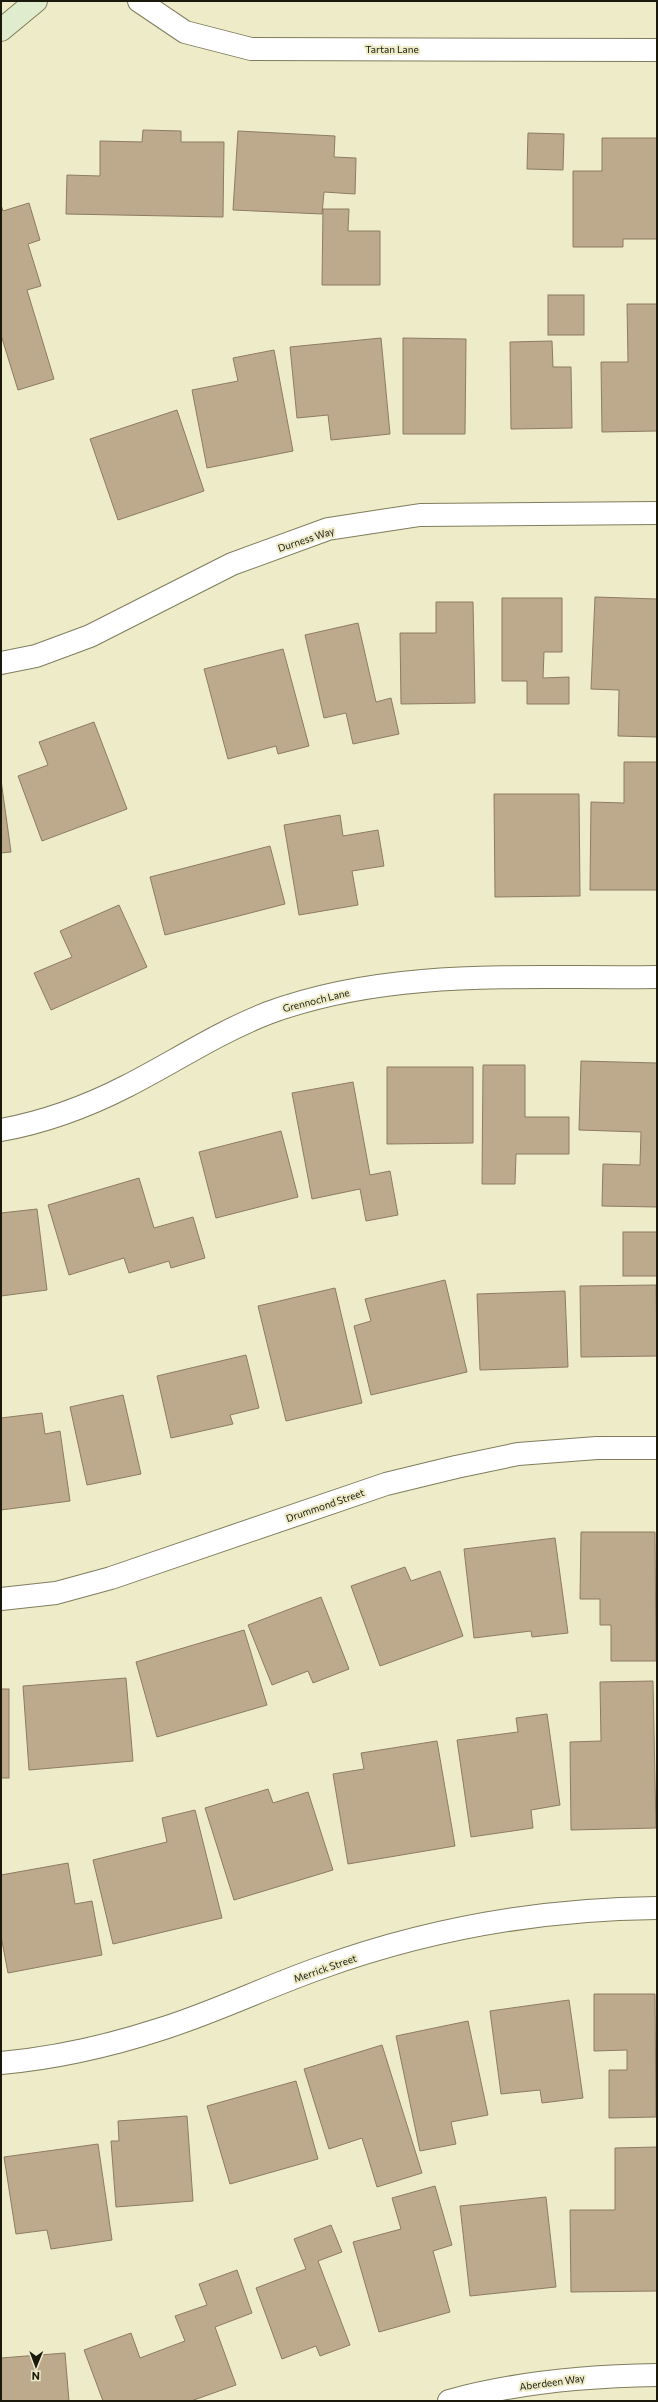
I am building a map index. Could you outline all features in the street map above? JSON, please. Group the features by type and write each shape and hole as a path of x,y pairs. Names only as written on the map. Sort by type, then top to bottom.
{"main road":[{"path":"1,30 36,1"}],"street":[{"name":"Tartan Lane","path":"139,1 185,32 251,49 657,50"},
{"name":"Durness Way","path":"1,663 36,656 90,636 232,564 328,530 420,515 657,513"},
{"name":"Grennoch Lane","path":"1,1130 68,1112 126,1087 222,1035 261,1017 312,999 387,984 438,979 657,977"},
{"name":"Drummond Street","path":"1,1599 56,1592 112,1578 386,1484 456,1467 518,1454 597,1448 657,1448"},
{"name":"Merrick Street","path":"1,2063 101,2047 161,2029 320,1968 410,1941 511,1918 614,1908 657,1908"},
{"name":"Aberdeen Way","path":"449,2401 540,2382 607,2375 657,2375"}],"building":[{"path":"143,130 181,131 181,142 224,142 223,217 66,214 67,175 100,176 100,141 142,142"},
{"path":"238,131 335,136 334,157 356,158 355,194 324,192 322,214 233,210"},
{"path":"528,133 564,134 563,170 527,169"},
{"path":"602,138 657,138 657,239 623,239 623,247 573,247 573,171 602,171"},
{"path":"29,203 40,240 28,244 41,286 27,290 54,379 18,390 1,335 1,205 3,211"},
{"path":"323,209 349,209 348,231 380,231 380,285 322,285"},
{"path":"548,295 584,295 584,335 548,335"},
{"path":"627,304 657,304 657,431 602,432 601,362 628,362"},
{"path":"381,338 390,434 331,440 328,415 297,418 290,347"},
{"path":"403,338 466,339 465,434 403,434"},
{"path":"552,341 553,367 571,367 572,428 511,429 510,342"},
{"path":"274,350 293,451 207,468 192,390 238,381 233,358"},
{"path":"177,410 204,491 118,520 90,439"},
{"path":"595,597 657,599 657,737 618,736 619,690 591,689"},
{"path":"502,598 562,598 562,652 544,652 543,678 569,677 569,704 527,704 527,681 502,681"},
{"path":"436,602 473,602 475,703 401,704 400,633 436,633"},
{"path":"358,623 376,702 391,698 399,734 353,744 346,713 324,718 305,635"},
{"path":"283,649 309,746 278,754 276,746 228,759 204,669"},
{"path":"94,722 127,809 42,841 18,776 48,765 39,742"},
{"path":"624,762 657,762 657,890 590,890 591,802 624,803"},
{"path":"1,780 11,852 1,853"},
{"path":"494,794 579,794 580,896 495,897"},
{"path":"340,815 343,836 378,830 384,866 352,871 358,905 299,915 284,825"},
{"path":"270,846 285,904 165,935 150,877"},
{"path":"119,905 147,967 51,1010 34,973 72,957 60,931"},
{"path":"581,1061 657,1063 657,1207 602,1206 603,1164 640,1165 641,1132 579,1130"},
{"path":"483,1065 525,1065 525,1117 569,1117 569,1154 516,1154 515,1184 482,1184"},
{"path":"387,1067 473,1067 473,1143 387,1144"},
{"path":"353,1082 370,1175 390,1171 398,1215 366,1221 360,1189 312,1199 292,1093"},
{"path":"281,1131 298,1197 216,1218 199,1152"},
{"path":"139,1178 154,1228 193,1217 205,1258 171,1268 169,1261 129,1273 124,1258 69,1275 48,1205"},
{"path":"37,1209 47,1290 1,1296 1,1213"},
{"path":"623,1232 657,1232 657,1276 623,1276"},
{"path":"445,1280 467,1372 371,1395 354,1326 371,1321 365,1299"},
{"path":"656,1285 657,1356 581,1357 580,1286"},
{"path":"335,1288 362,1403 286,1421 258,1306"},
{"path":"565,1291 568,1367 480,1370 477,1294"},
{"path":"246,1355 259,1408 230,1415 233,1424 171,1438 157,1376"},
{"path":"123,1395 141,1474 87,1485 70,1407"},
{"path":"42,1413 45,1434 60,1431 70,1501 1,1510 1,1418"},
{"path":"581,1532 655,1532 656,1661 611,1661 611,1625 600,1625 600,1599 580,1599"},
{"path":"555,1538 568,1633 532,1637 531,1631 474,1638 464,1549"},
{"path":"405,1567 411,1581 440,1571 463,1636 380,1666 351,1586"},
{"path":"321,1597 349,1669 313,1683 308,1671 272,1685 248,1625"},
{"path":"244,1630 267,1705 157,1737 136,1662"},
{"path":"126,1678 133,1761 29,1770 23,1686"},
{"path":"653,1681 656,1828 571,1830 570,1742 601,1741 600,1682"},
{"path":"1,1689 9,1689 9,1778 1,1778"},
{"path":"547,1714 560,1805 531,1810 533,1828 471,1837 457,1740 518,1732 516,1718"},
{"path":"437,1741 455,1846 348,1864 333,1774 364,1769 361,1753"},
{"path":"268,1789 273,1803 308,1792 333,1870 234,1900 205,1808"},
{"path":"195,1810 222,1918 113,1944 93,1860 167,1842 162,1818"},
{"path":"68,1863 75,1904 92,1901 102,1955 8,1973 1,1936 1,1875"},
{"path":"594,1994 655,1994 656,2117 609,2118 609,2070 627,2070 627,2050 594,2051"},
{"path":"569,2000 583,2098 542,2103 540,2090 501,2094 490,2011"},
{"path":"468,2021 488,2115 451,2122 456,2144 420,2151 396,2036"},
{"path":"382,2045 422,2173 377,2187 362,2138 329,2149 304,2069"},
{"path":"296,2081 318,2159 230,2184 207,2106"},
{"path":"187,2116 193,2201 116,2207 111,2141 119,2141 118,2121"},
{"path":"98,2144 112,2240 51,2249 47,2230 16,2234 4,2157"},
{"path":"657,2147 657,2291 571,2292 570,2210 615,2210 615,2148"},
{"path":"435,2186 452,2245 433,2251 450,2312 379,2332 353,2242 401,2229 392,2198"},
{"path":"546,2197 556,2287 470,2296 460,2206"},
{"path":"331,2225 342,2252 318,2261 350,2345 320,2356 316,2346 282,2359 256,2288 306,2269 294,2239"},
{"path":"237,2270 252,2313 215,2327 236,2385 191,2401 103,2401 84,2350 131,2333 140,2358 185,2341 175,2316 207,2305 199,2284"},
{"path":"65,2353 69,2401 1,2401 1,2358"}]}
